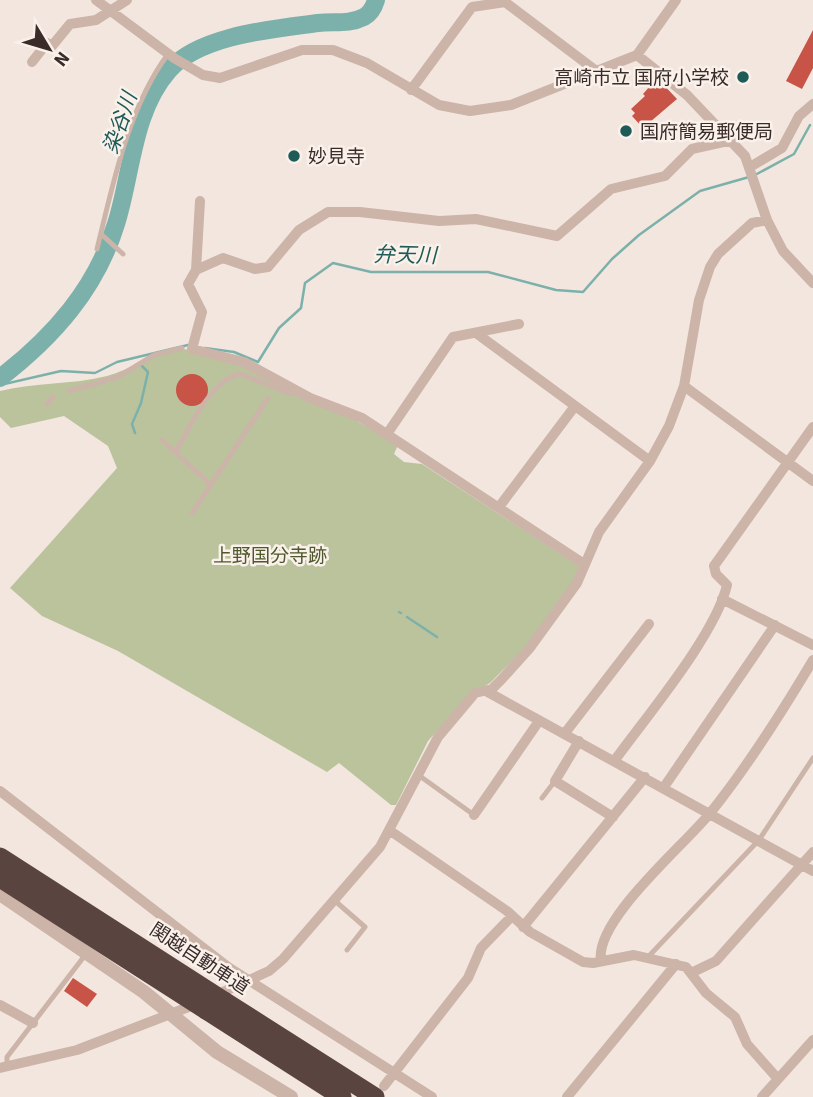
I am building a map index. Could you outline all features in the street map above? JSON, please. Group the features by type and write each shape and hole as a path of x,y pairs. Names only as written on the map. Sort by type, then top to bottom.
{"highway":[{"name":"関越自動車道","path":"0,857 224,1001 379,1092"},
{"name":"関越自動車道","path":"0,878 342,1097"}],"street":[{"path":"96,0 193,71 220,78 302,50 333,50 358,58 439,105 485,110 511,105 636,55 676,0"},
{"path":"32,62 47,43 52,46 70,24 96,20 127,0"},
{"path":"411,90 472,7 505,2 595,70"},
{"path":"636,55 687,95 732,140 750,170 767,220 783,251 813,283"},
{"path":"750,170 782,148 799,116 813,104"},
{"path":"196,270 223,258 256,269 268,267 299,230 328,212 360,212 439,221 476,219 557,236 611,189 665,176 692,149 732,140"},
{"path":"200,201 196,270 188,284 202,312 192,348 244,362 297,392 362,418 584,564"},
{"path":"3,1067 77,1050 173,1014 278,964 375,854 433,743 475,693 492,689 528,649 577,583 598,532 662,442 684,386 699,300 710,267 718,254 752,223 767,220"},
{"path":"387,435 453,337 519,324"},
{"path":"476,333 649,461"},
{"path":"684,386 813,481"},
{"path":"499,507 575,406"},
{"path":"615,760 684,666 722,599 727,585 716,574 714,566 813,427"},
{"path":"722,599 813,645"},
{"path":"565,733 649,624"},
{"path":"664,787 775,625"},
{"path":"601,961 602,947 625,905 711,813 813,660"},
{"path":"486,691 808,868"},
{"path":"474,815 539,721"},
{"path":"579,741 555,781 613,817"},
{"path":"523,927 645,777"},
{"path":"0,791 247,981 432,1097"},
{"path":"389,830 512,916 523,927 583,961 601,961 628,954 676,964 692,972 706,993 735,1017 747,1044 778,1079"},
{"path":"692,972 716,961 808,868 813,852"},
{"path":"0,894 173,1014 217,1052 291,1097"},
{"path":"379,1092 468,978 481,948 512,916"},
{"path":"567,1097 676,964"},
{"path":"0,1005 33,1023"},
{"path":"762,1097 812,1045"}],"lane":[{"path":"97,249 103,235 108,197 135,114 171,56"},
{"path":"103,235 121,252"},
{"path":"69,391 118,377 154,355 182,348"},
{"path":"176,452 214,390 234,374 241,374 290,394 297,392"},
{"path":"47,404 53,397"},
{"path":"192,513 268,398"},
{"path":"162,440 211,485"},
{"path":"648,957 759,840 813,758"},
{"path":"416,773 474,815"},
{"path":"542,798 555,781"},
{"path":"334,900 365,927 347,950"},
{"path":"3,1067 7,1056 86,954"}],"green space":[{"name":"上野国分寺跡","path":"178,348 236,363 319,400 398,445 394,454 404,462 422,464 579,566 579,573 526,647 490,683 469,695 428,741 396,805 391,805 339,763 327,772 118,651 42,616 10,588 117,468 108,446 64,416 11,428 0,417 0,391 107,376"}],"building":[{"path":"813,30 813,68 802,89 786,81"},
{"path":"657,78 677,99 643,128 632,116 635,113 631,109 645,96 643,94"},
{"path":"192,374 203,379 208,390 203,401 192,406 181,401 176,390 181,379"},
{"path":"73,978 97,994 87,1007 64,991"}],"waterway":[{"name":"染谷川","path":"0,378 55,328 97,270 116,224 140,124 147,105 169,70 182,58 218,41 280,28 347,22 364,17 376,0"},
{"name":"弁天川","path":"755,175 794,154 810,125"},
{"name":"弁天川","path":"205,348 234,352 258,362 279,328 301,308 305,283 333,263 371,272 488,272 556,290 583,292 612,259 639,235 700,191 749,177"},
{"name":"弁天川","path":"0,385 61,371 95,373 117,362 188,345"},
{"path":"135,433 132,424 141,403 148,372 141,365"},
{"path":"407,617 437,637"}],"place":[{"name":"高崎市立 国府小学校","path":"743,77"},
{"name":"国府簡易郵便局","path":"626,131"},
{"name":"妙見寺","path":"294,156"}]}
